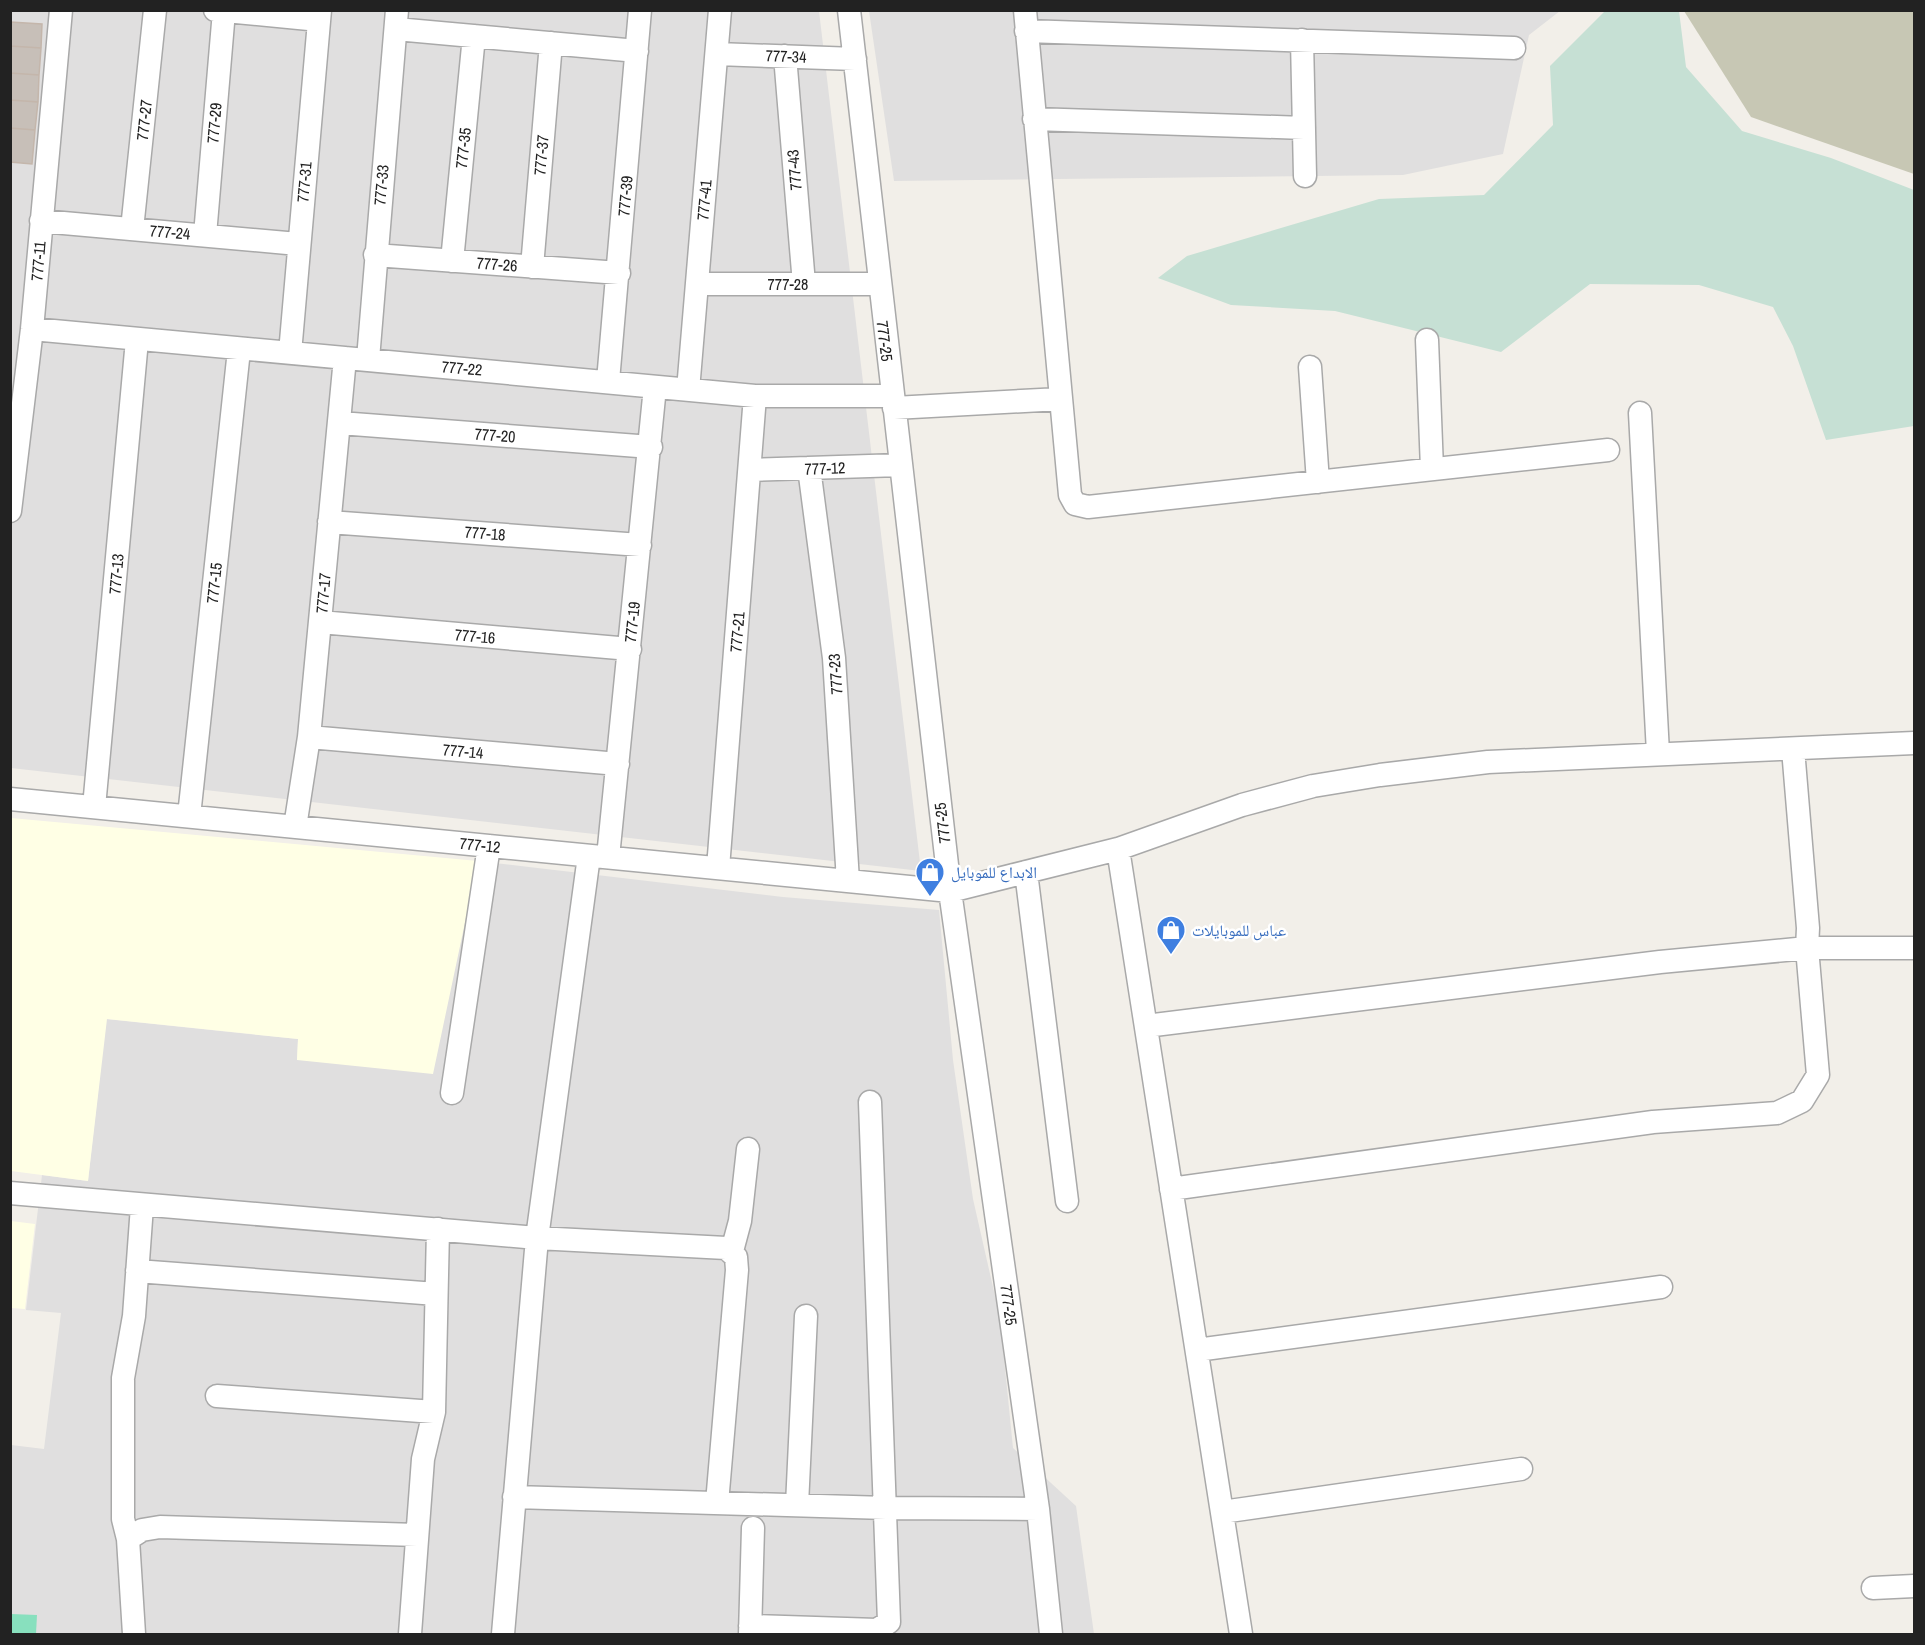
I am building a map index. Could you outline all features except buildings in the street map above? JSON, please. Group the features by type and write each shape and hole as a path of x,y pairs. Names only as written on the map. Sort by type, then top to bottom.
{"street":[{"name":"777-11","path":"10,512 32,329 61,10"},
{"name":"777-27","path":"132,229 155,10"},
{"path":"215,10 320,15"},
{"name":"777-39","path":"609,381 640,10"},
{"name":"777-41","path":"688,390 720,10"},
{"name":"777-25","path":"849,10 878,284 950,891 1038,1509 1052,1635"},
{"name":"777-29","path":"205,235 224,11"},
{"name":"777-31","path":"290,353 320,15"},
{"path":"397,20 474,36 637,51"},
{"name":"777-33","path":"356,359 375,255 397,20"},
{"path":"1515,48 1302,40 1025,21 1070,495 1075,504 1088,507 1608,450"},
{"name":"777-35","path":"452,261 474,36"},
{"path":"1302,40 1305,176"},
{"name":"777-37","path":"532,267 551,43"},
{"name":"777-34","path":"717,54 855,59"},
{"name":"777-43","path":"785,56 804,284"},
{"path":"1034,119 1304,128"},
{"name":"777-24","path":"41,221 298,244"},
{"name":"777-26","path":"375,255 619,273"},
{"name":"777-28","path":"697,284 878,284"},
{"name":"777-22","path":"32,329 754,396 893,402 1060,399"},
{"name":"777-13","path":"94,807 137,340"},
{"path":"1427,340 1432,469"},
{"name":"777-15","path":"189,816 239,350"},
{"name":"777-17","path":"295,827 309,737 340,423 356,359"},
{"path":"1310,367 1318,482"},
{"name":"777-19","path":"503,1635 537,1238 598,856 618,764 656,387"},
{"name":"777-21","path":"718,868 754,396"},
{"path":"1640,413 1658,753"},
{"name":"777-20","path":"340,423 651,447"},
{"name":"777-12","path":"750,470 900,465"},
{"name":"777-23","path":"809,468 834,658 848,881"},
{"name":"777-18","path":"329,522 640,545"},
{"name":"777-16","path":"320,622 630,650"},
{"name":"777-14","path":"309,737 618,764"},
{"name":"777-12","path":"10,799 950,891 1118,849 1242,805 1313,786 1488,762 1914,743"},
{"path":"1171,1189 1653,1122 1778,1113 1802,1101 1818,1075 1793,749"},
{"path":"453,1093 489,846"},
{"path":"1118,849 1241,1635"},
{"path":"1026,872 1067,1201"},
{"path":"1146,1026 1659,962 1807,948 1914,948"},
{"path":"753,1528 750,1630 877,1630 884,1628 889,1622 870,1102"},
{"path":"732,1251 740,1221 748,1149"},
{"path":"10,1193 537,1238 717,1246 732,1251 736,1257 737,1270 717,1503"},
{"path":"134,1635 128,1539 123,1519 123,1378 134,1316 142,1206"},
{"path":"410,1635 423,1459 434,1412 438,1229"},
{"path":"137,1271 436,1294"},
{"path":"1197,1350 1661,1287"},
{"path":"797,1505 806,1316"},
{"path":"217,1396 434,1412"},
{"path":"1222,1512 1521,1468"},
{"path":"514,1497 886,1508 1038,1509"},
{"path":"128,1539 142,1530 160,1527 417,1536"},
{"path":"1873,1588 1914,1586"}],"shaded area":[{"path":"11,11 819,11 921,871 11,768"},
{"path":"869,11 1560,11 1529,35 1503,154 1403,175 894,181"},
{"path":"1605,11 1679,11 1686,67 1742,131 1831,158 1914,190 1914,426 1826,440 1793,346 1773,307 1699,285 1590,284 1501,352 1335,311 1231,305 1158,278 1187,256 1379,199 1484,195 1553,125 1550,66"},
{"path":"1684,11 1914,11 1914,174 1751,117"},
{"path":"11,818 478,861 433,1074 297,1060 298,1039 107,1019 88,1181 11,1171"},
{"path":"478,861 783,897 939,910 953,1060 973,1199 1000,1318 1013,1448 1076,1506 1094,1634 11,1634 11,1445 44,1449 61,1313 26,1310 42,1175 88,1181 106,1019 298,1039 297,1060"},
{"path":"11,1221 35,1224 25,1309 11,1308"}],"green space":[{"path":"11,1614 37,1615 36,1634 11,1634"}],"place":[{"name":"الابداع للموبايل","path":"930,898"},
{"name":"عباس للموبايلات","path":"1171,956"}]}
